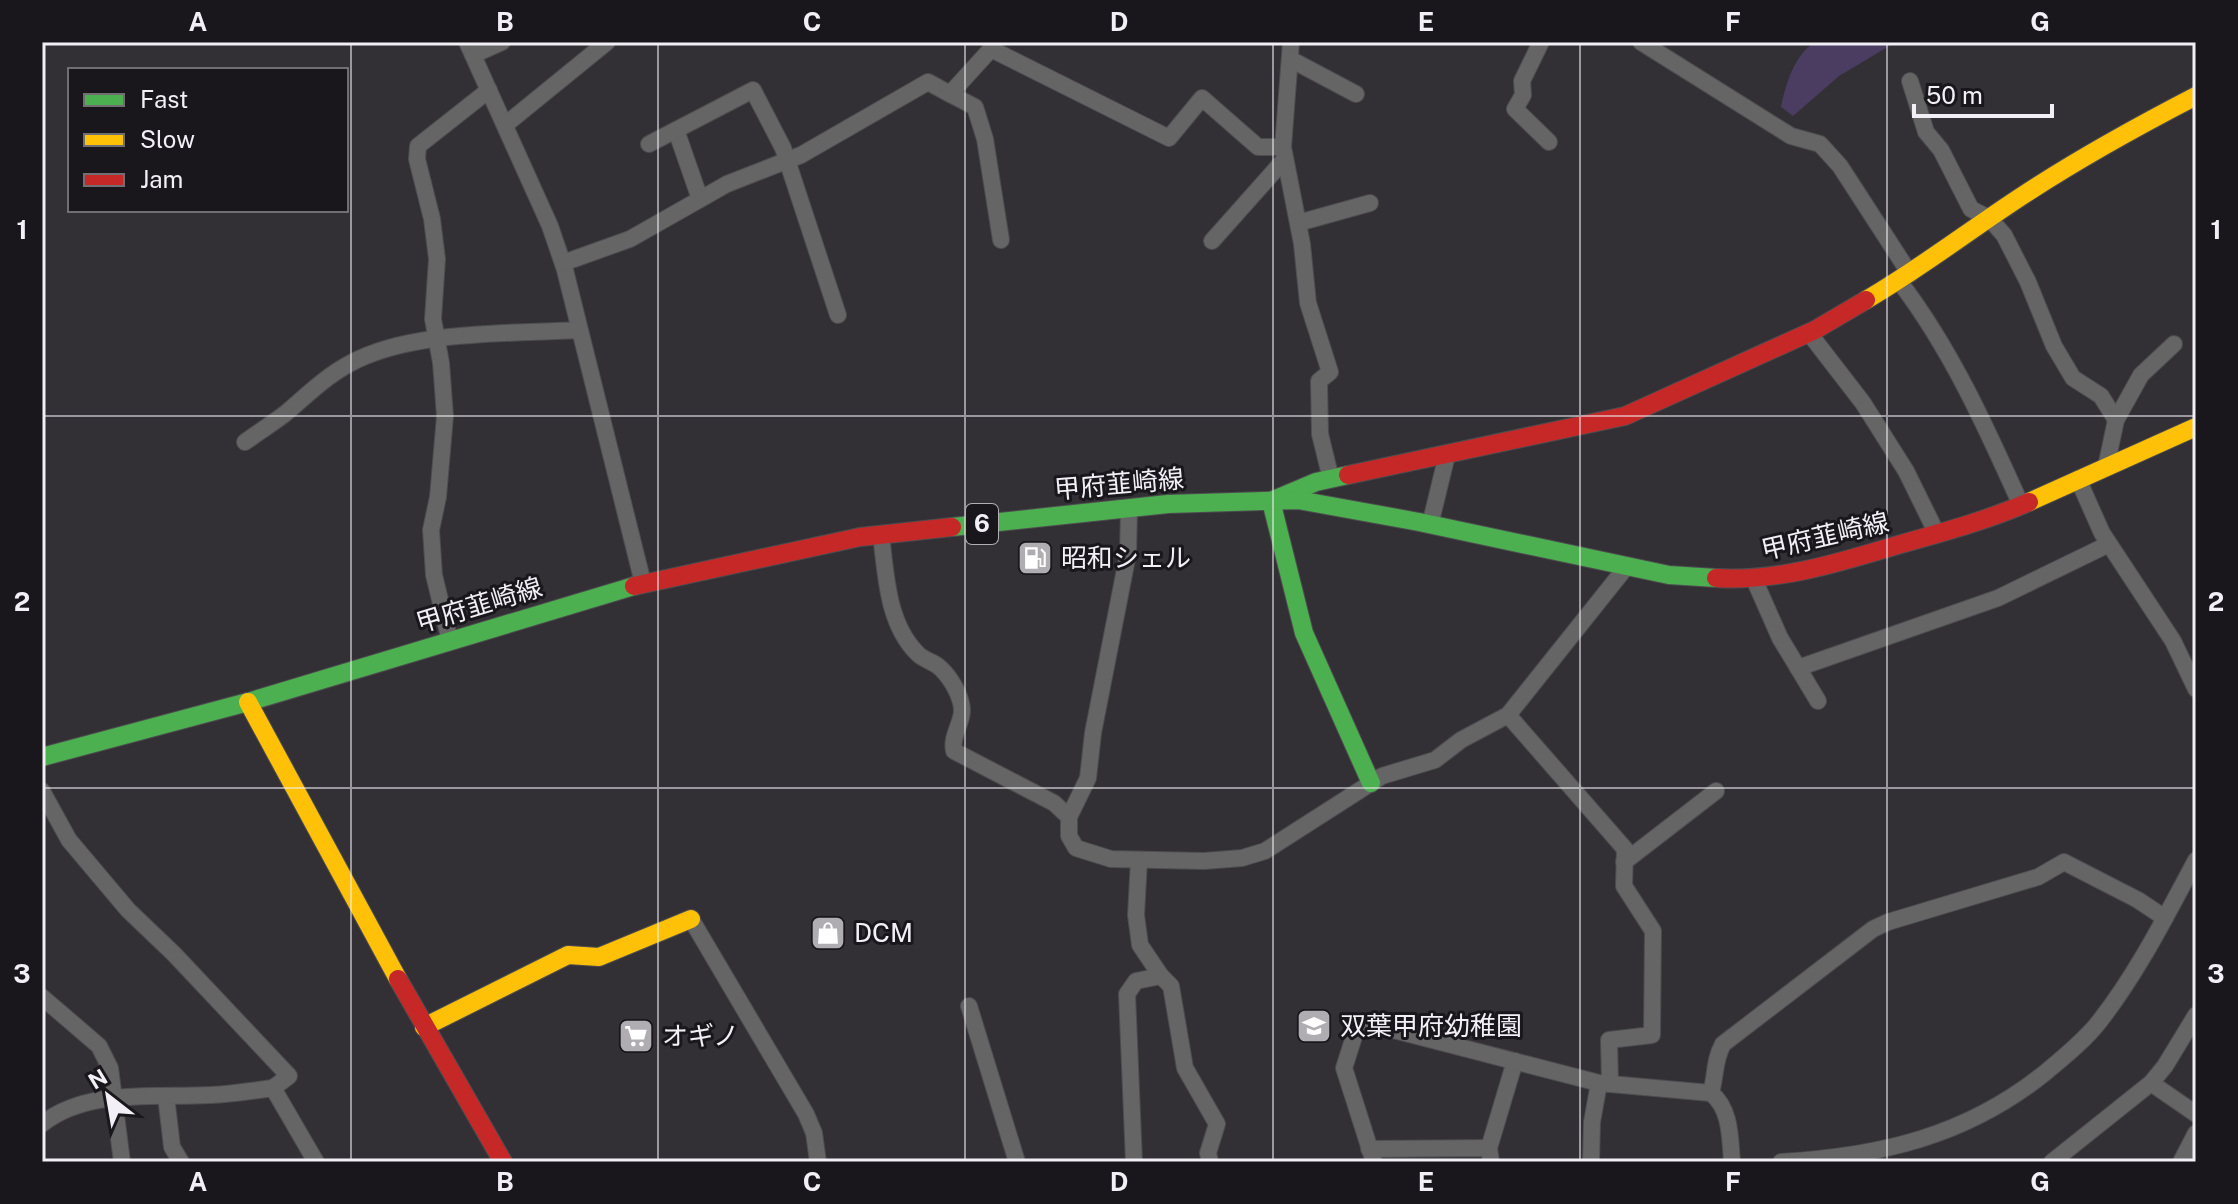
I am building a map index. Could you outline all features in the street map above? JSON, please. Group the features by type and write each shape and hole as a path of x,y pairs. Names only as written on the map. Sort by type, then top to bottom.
{"main road":[{"path":"1371,783 1304,633 1271,501 1316,482 1625,416 1809,333 1905,277 1989,218 2127,132 2196,96"},
{"name":"甲府韮崎線","path":"42,757 248,702 643,583 768,554 881,535 1168,504 1298,500 1669,575 1754,579 1830,565 1937,534 2021,505 2196,427"},
{"path":"248,702 424,1027 503,1162"},
{"path":"424,1027 568,955 599,957 691,919"}],"street":[{"path":"502,42 470,48 550,226 563,263 643,583"},
{"path":"505,125 607,42"},
{"path":"1541,42 1522,81 1523,95 1515,109 1549,142"},
{"path":"1641,42 1791,136 1820,144 1840,166 1972,395 2021,505"},
{"path":"950,94 991,49 1169,138 1202,98 1258,147 1284,153"},
{"path":"1291,50 1356,94"},
{"path":"1291,50 1284,153 1298,223 1308,303 1330,372 1319,381 1320,434 1331,479"},
{"path":"1910,81 1926,132 1941,150 1971,209 1989,218 2004,235 2028,282 2054,346 2073,378 2101,396 2116,420"},
{"path":"563,263 630,239 727,184 801,155 928,82 975,107 985,139 1001,240"},
{"path":"450,641 434,575 431,530 438,497 445,416 433,319 437,259 432,219 417,159 418,146 489,90"},
{"path":"649,144 753,90 783,148 838,315"},
{"path":"676,130 700,199"},
{"path":"1212,241 1284,153"},
{"path":"1298,223 1370,203"},
{"path":"245,442 283,416 327,377 352,362 436,338 579,330"},
{"path":"1809,333 1863,403 1906,471 1937,534"},
{"path":"2106,467 2116,420 2141,375 2174,344"},
{"path":"1430,525 1447,455"},
{"path":"2078,479 2109,544 2173,641 2196,689"},
{"path":"1129,508 1128,554 1093,733 1088,778 1069,817 1069,836 1076,848 1111,859 1204,861 1242,858 1265,851 1382,776 1435,760 1461,740 1508,715 1627,566"},
{"path":"881,535 889,599 906,640 918,656 947,675 961,702 962,715 952,743 954,751 1054,803 1069,817"},
{"path":"1798,668 1998,598 2109,544"},
{"path":"1754,579 1780,638 1818,701"},
{"path":"1508,715 1625,849 1624,886 1653,931 1652,1035 1609,1040 1605,1083 1592,1122 1591,1162"},
{"path":"42,791 69,840 128,910 289,1076 273,1088 213,1095 114,1098 59,1110 42,1124"},
{"path":"1624,862 1716,791"},
{"path":"1139,860 1136,915 1140,945 1171,986 1185,1068 1217,1124 1208,1153 1210,1162"},
{"path":"1781,1162 1900,1154 2016,1096 2060,1061 2097,1024 2134,974 2196,860"},
{"path":"1711,1093 1717,1074 1715,1059 1723,1044 1873,929 1888,922 2038,877 2064,862 2138,900 2165,918"},
{"path":"691,919 806,1114 814,1133 818,1162"},
{"path":"1134,1162 1127,994 1136,981 1161,976"},
{"path":"42,997 99,1046 110,1068 122,1162"},
{"path":"969,1006 1017,1162"},
{"path":"2052,1162 2151,1083 2196,1015"},
{"path":"1515,1061 1490,1155 1371,1156 1344,1068 1359,1021 1605,1083 1711,1093 1720,1100 1728,1123 1732,1162"},
{"path":"2151,1083 2196,1114"},
{"path":"273,1088 316,1162"},
{"path":"166,1096 172,1147 181,1162"},
{"path":"2181,1162 2196,1133"}],"shaded area":[{"path":"1815,42 1896,42 1839,76 1793,116 1781,107 1785,89 1796,62"}],"traffic: fast":[{"path":"1348,475 1316,482 1271,501 1304,633 1371,783"},
{"path":"952,527 1168,504 1298,500 1419,522 1669,575 1716,578"},
{"path":"42,757 248,702 634,586"}],"traffic: slow":[{"path":"1866,300 2046,181 2196,96"},
{"path":"2029,502 2196,427"},
{"path":"248,702 398,979"},
{"path":"424,1027 568,955 599,957 691,919"}],"traffic: jam":[{"path":"1348,475 1625,416 1815,330 1866,300"},
{"path":"1716,578 1763,577 1833,564 1966,525 2029,502"},
{"path":"634,586 860,537 952,527"},
{"path":"398,979 503,1162"}],"place":[{"name":"昭和シェル","path":"1035,558"},
{"name":"DCM","path":"828,933"},
{"name":"双葉甲府幼稚園","path":"1314,1026"},
{"name":"オギノ","path":"636,1036"}]}
